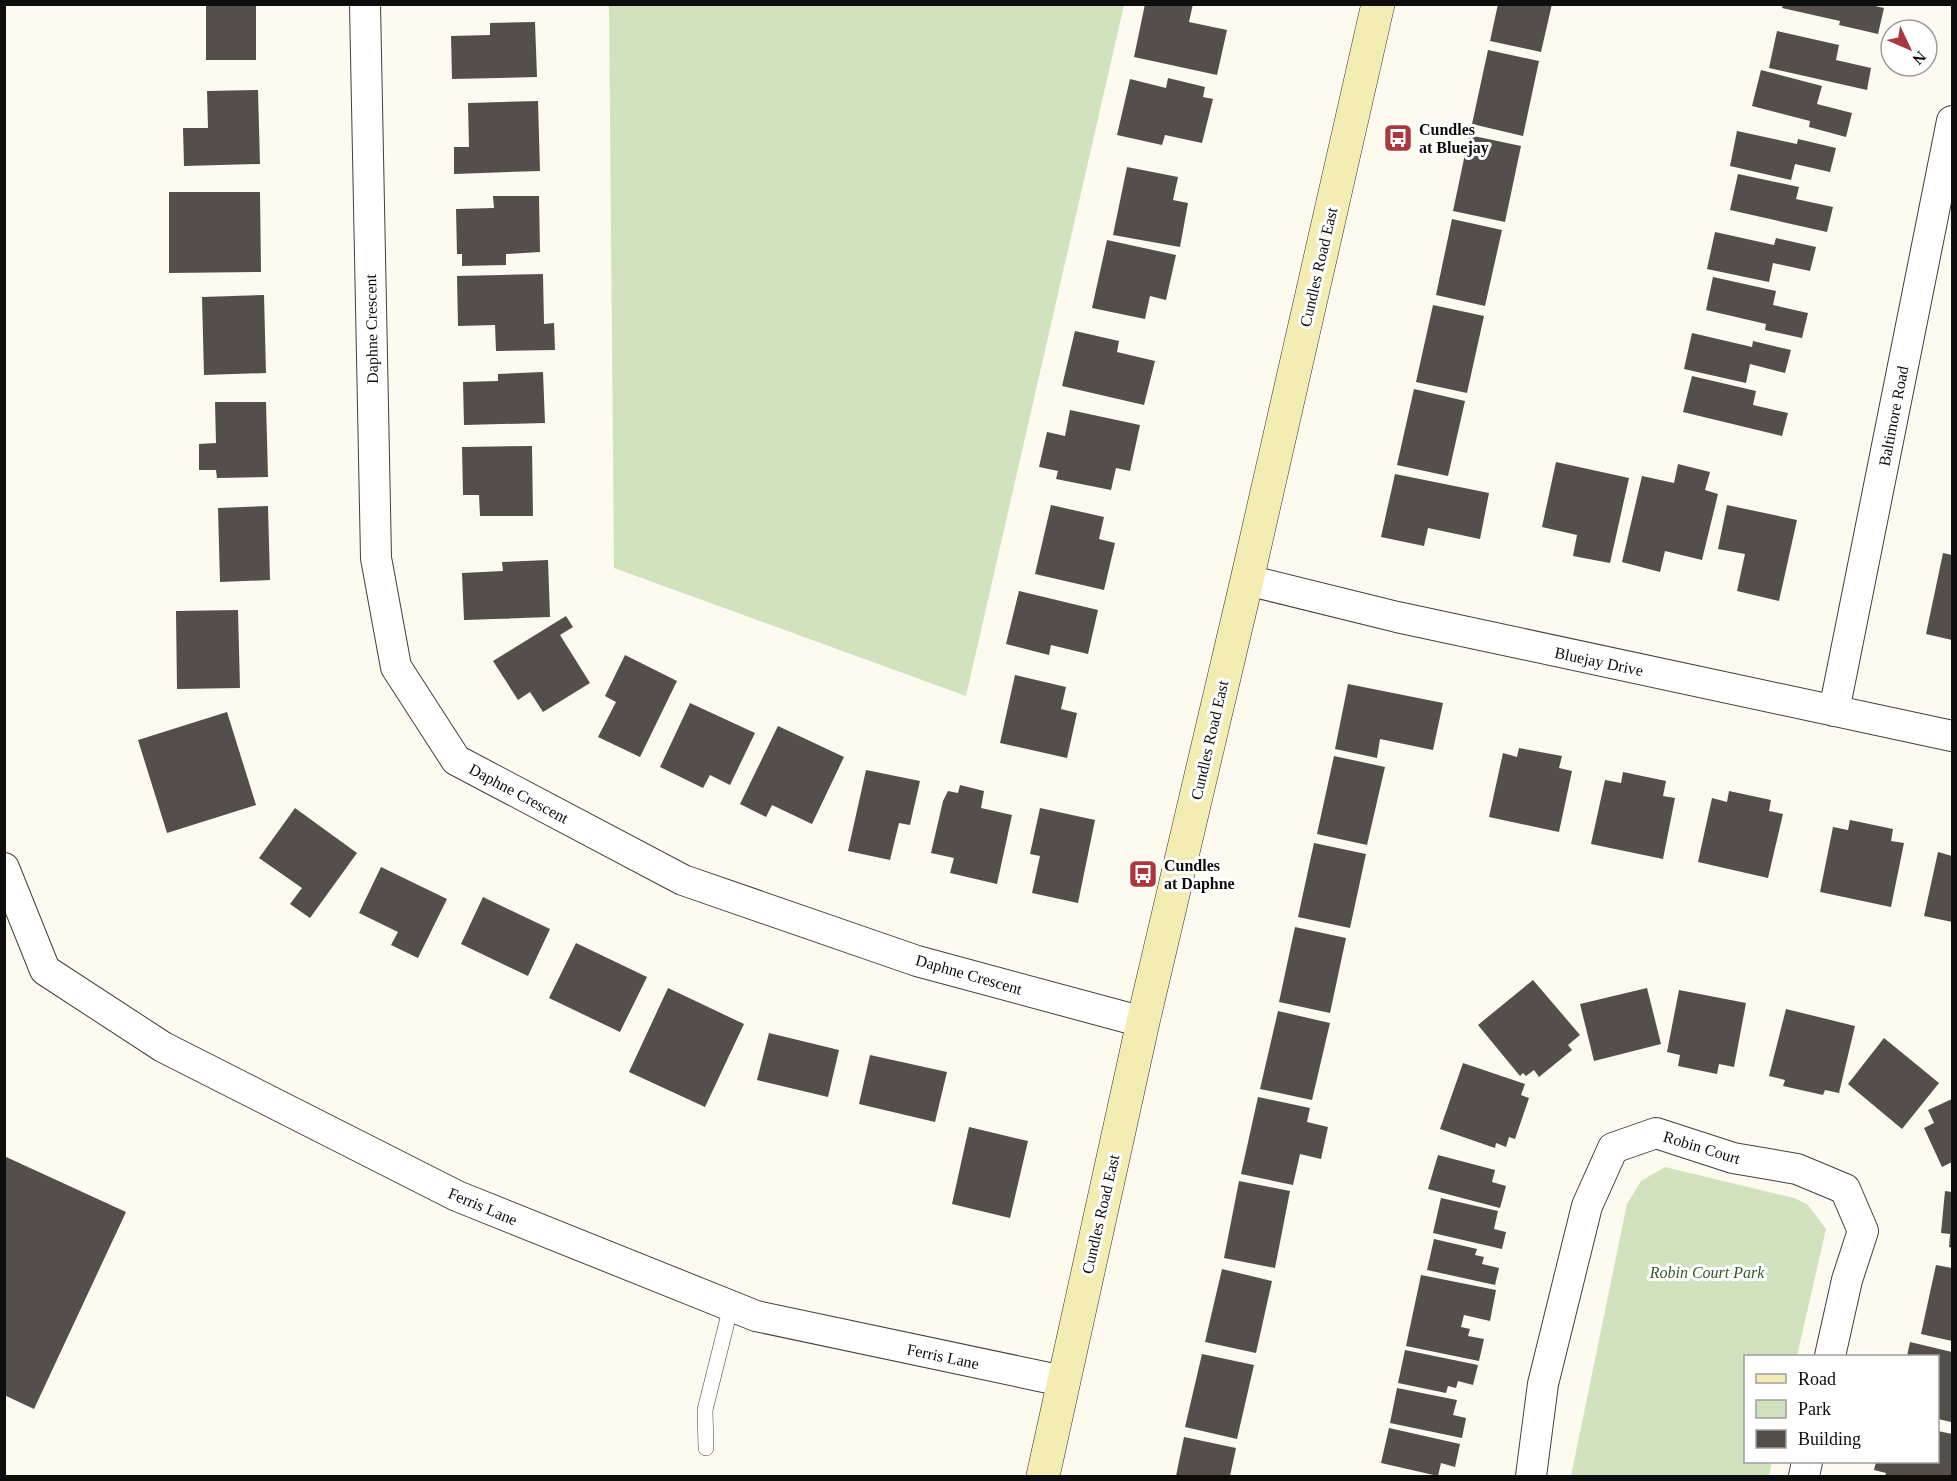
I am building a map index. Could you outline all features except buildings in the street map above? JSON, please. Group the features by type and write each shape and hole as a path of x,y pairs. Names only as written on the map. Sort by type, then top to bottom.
{"main road":[{"name":"Cundles Road East","path":"1043,1476 1143,1022 1247,580 1378,4"}],"street":[{"name":"Daphne Crescent","path":"365,4 376,558 396,667 456,760 683,880 917,961 1143,1022"},
{"name":"Baltimore Road","path":"1834,711 1953,121"},
{"name":"Bluejay Drive","path":"1247,580 1397,617 1953,736"},
{"name":"Ferris Lane","path":"4,868 45,970 163,1047 457,1196 756,1316 1063,1381"},
{"name":"Robin Court","path":"1531,1476 1543,1384 1587,1206 1613,1148 1656,1133 1733,1158 1797,1169 1845,1189 1863,1231 1847,1280 1830,1355"}],"lane":[{"path":"706,1448 705,1410 730,1306"}],"green space":[{"path":"609,5 1124,5 966,696 614,568"},
{"name":"Robin Court Park","path":"1665,1167 1794,1198 1807,1204 1826,1229 1797,1355 1744,1355 1744,1463 1772,1463 1769,1476 1571,1476 1627,1204 1641,1181"}],"place":[{"name":"Cundles at Bluejay","path":"1398,138"},
{"name":"Cundles at Daphne","path":"1143,874"}]}
